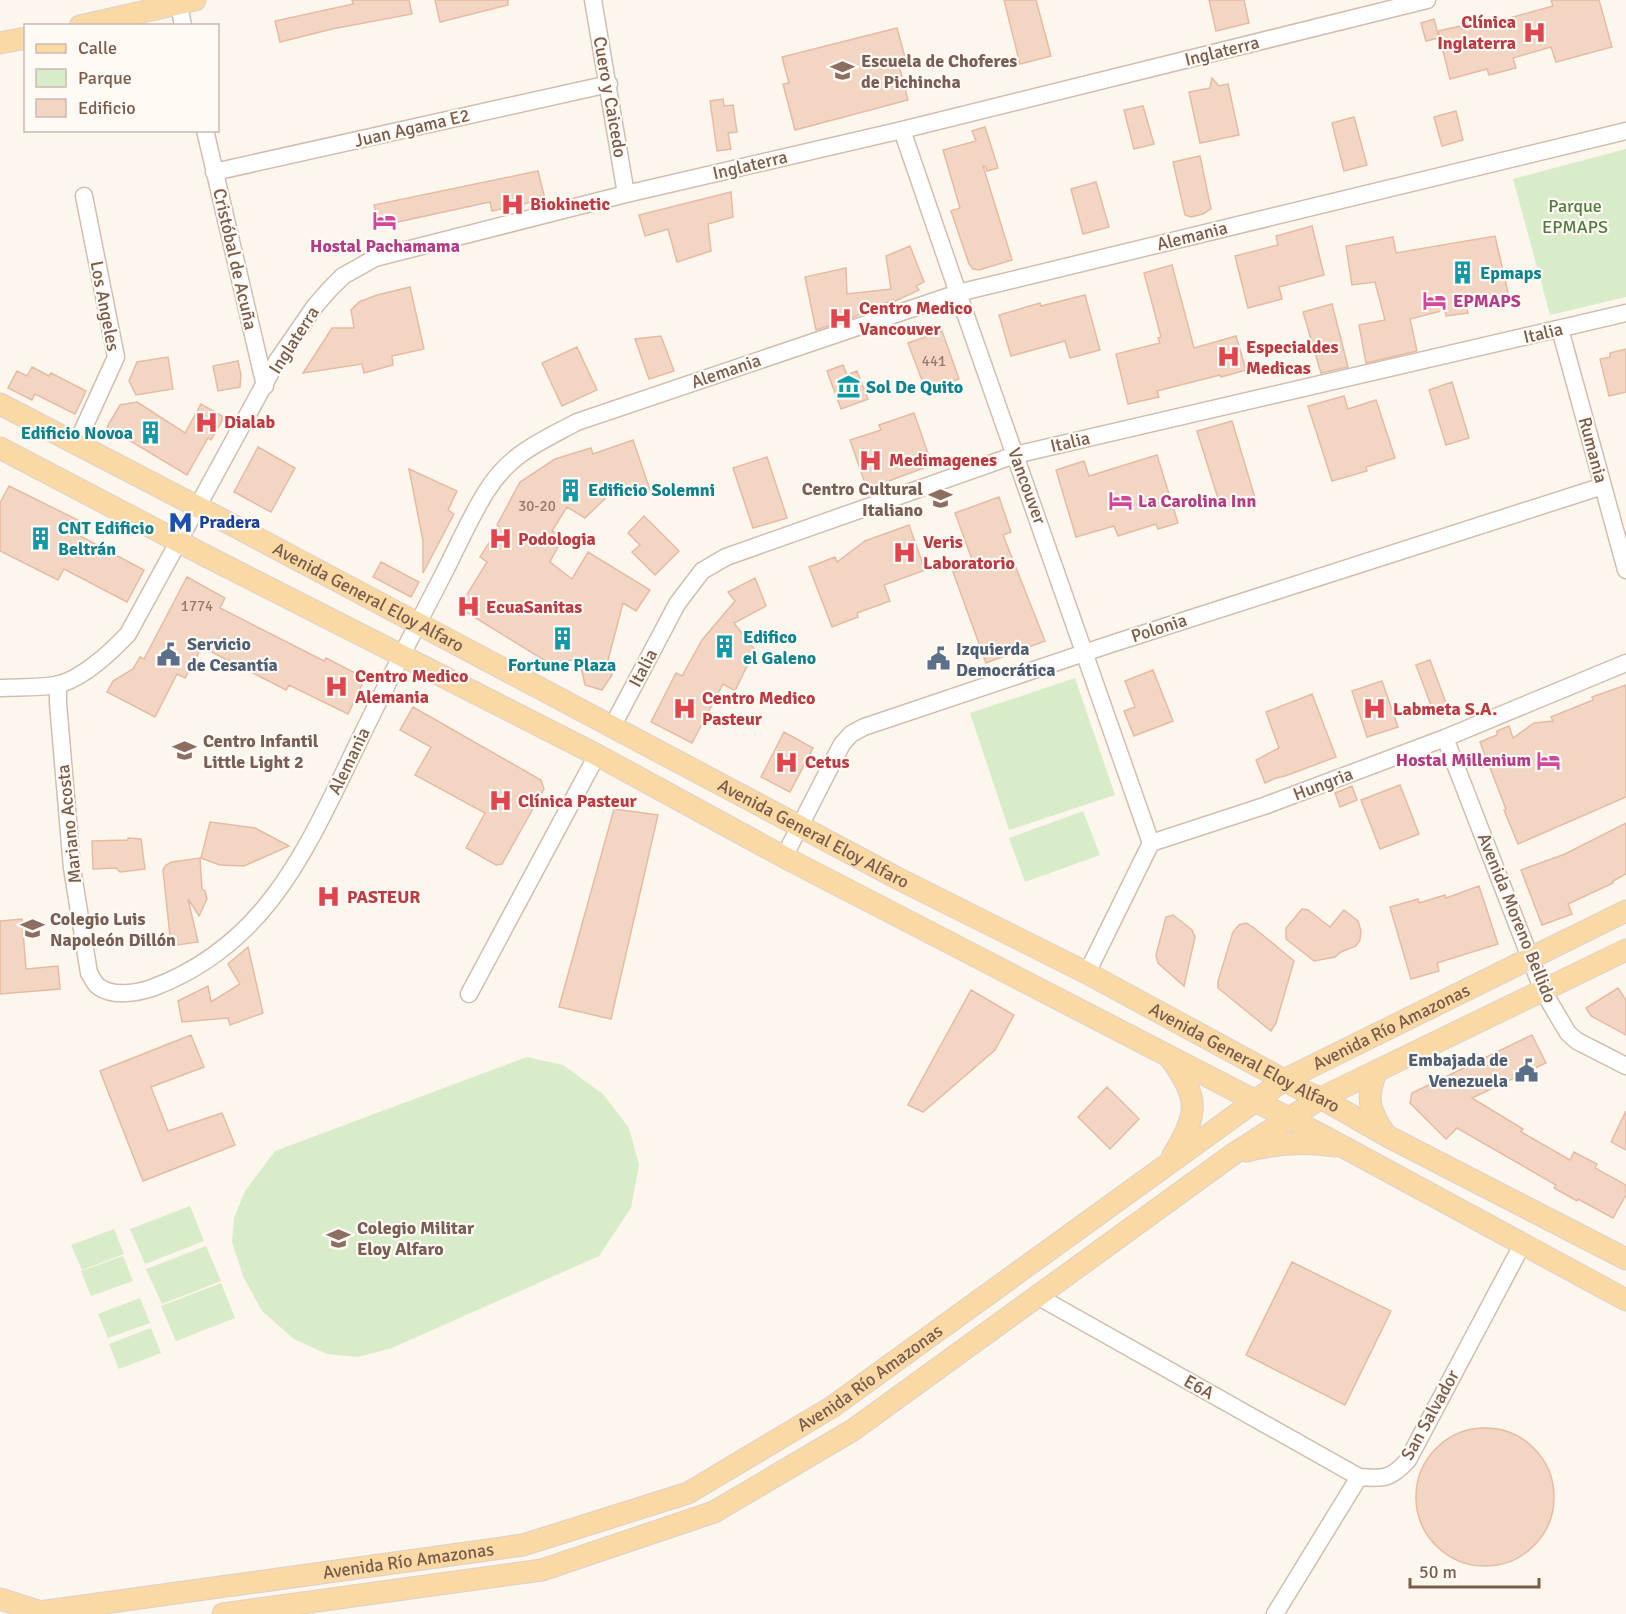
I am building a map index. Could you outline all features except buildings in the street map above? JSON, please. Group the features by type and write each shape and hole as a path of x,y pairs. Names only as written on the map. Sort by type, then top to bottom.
{"main road":[{"path":"89,24 187,2"},
{"path":"0,43 24,38"},
{"name":"Avenida General Eloy Alfaro","path":"0,404 908,883 1088,974 1321,1098 1389,1137 1626,1259"},
{"name":"Avenida General Eloy Alfaro","path":"0,448 597,755 784,857 1291,1119 1626,1300"},
{"name":"Avenida Río Amazonas","path":"33,1613 523,1545 688,1493 832,1407 1284,1080 1626,911"},
{"name":"Avenida Río Amazonas","path":"223,1614 542,1570 714,1512 853,1430 1232,1155 1321,1098 1626,950"},
{"path":"1169,1162 1187,1134 1192,1110 1188,1086 1170,1058"},
{"path":"1377,1071 1369,1096 1375,1118 1389,1137"},
{"path":"1232,1155 1254,1149 1285,1145 1318,1144 1342,1147"},
{"path":"0,1599 33,1613"}],"street":[{"name":"Cuero y Caicedo","path":"593,0 627,194"},
{"name":"Inglaterra","path":"58,684 88,670 114,650 128,634 277,362 315,306 344,276 375,258 627,194 902,130 1427,0"},
{"path":"183,24 187,2"},
{"name":"Juan Agama E2","path":"214,172 609,84"},
{"name":"Vancouver","path":"902,130 1151,843"},
{"name":"Alemania","path":"106,991 130,993 147,990 175,979 228,945 270,904 316,829 401,656 486,492 504,467 525,450 578,422 958,293 1626,130"},
{"name":"Cristóbal de Acuña","path":"205,132 265,386"},
{"name":"Los Angeles","path":"76,445 117,357 84,196"},
{"name":"Italia","path":"612,727 677,604 694,580 710,565 740,552 1015,455 1626,313"},
{"name":"Rumania","path":"1560,329 1626,570"},
{"name":"Polonia","path":"784,857 842,744 851,734 864,727 1085,653 1603,486"},
{"name":"Hungria","path":"1151,843 1264,806 1444,738 1626,663"},
{"path":"0,688 58,684"},
{"name":"Mariano Acosta","path":"58,684 68,826 81,926 89,973 97,986 106,991"},
{"name":"Avenida Moreno Bellido","path":"1444,738 1544,991 1568,1033 1578,1041 1626,1066"},
{"path":"469,994 597,755"},
{"path":"1088,974 1151,843"},
{"name":"San Salvador","path":"1359,1477 1379,1479 1389,1477 1408,1460 1522,1245"},
{"name":"E6A","path":"1039,1297 1359,1477"},
{"path":"1275,1614 1359,1477"}],"green space":[{"name":"Parque EPMAPS","path":"1626,149 1626,297 1550,315 1513,179"},
{"path":"1075,678 1115,795 1009,830 970,713"},
{"path":"1083,811 1100,855 1025,882 1009,838"},
{"path":"527,1057 563,1065 603,1094 629,1128 639,1165 631,1208 599,1256 392,1348 358,1357 327,1354 294,1339 262,1311 243,1276 232,1242 234,1218 245,1191 275,1151"},
{"path":"190,1206 204,1241 145,1264 130,1229"},
{"path":"114,1229 124,1254 82,1270 71,1245"},
{"path":"206,1246 221,1281 162,1304 146,1269"},
{"path":"123,1256 133,1281 91,1296 81,1271"},
{"path":"221,1283 235,1318 176,1341 161,1306"},
{"path":"140,1298 150,1323 108,1338 98,1314"},
{"path":"151,1328 161,1353 119,1369 109,1344"}],"place":[{"name":"Clínica Inglaterra","path":"1534,32"},
{"name":"Escuela de Choferes de Pichincha","path":"843,71"},
{"name":"Biokinetic","path":"512,204"},
{"name":"Hostal Pachamama","path":"385,220"},
{"name":"Epmaps","path":"1462,273"},
{"name":"EPMAPS","path":"1435,301"},
{"name":"Centro Medico Vancouver","path":"841,318"},
{"name":"Especialdes Medicas","path":"1228,357"},
{"name":"Sol De Quito","path":"848,387"},
{"name":"Dialab","path":"206,422"},
{"name":"Edificio Novoa","path":"151,433"},
{"name":"Medimagenes","path":"871,460"},
{"name":"Edificio Solemni","path":"570,490"},
{"name":"Centro Cultural Italiano","path":"941,499"},
{"name":"La Carolina Inn","path":"1120,501"},
{"name":"Pradera","path":"181,522"},
{"name":"CNT Edificio Beltrán","path":"40,538"},
{"name":"Podologia","path":"500,539"},
{"name":"Veris Laboratorio","path":"905,552"},
{"name":"EcuaSanitas","path":"468,607"},
{"name":"Fortune Plaza","path":"562,639"},
{"name":"Edifico el Galeno","path":"725,647"},
{"name":"Servicio de Cesantía","path":"169,654"},
{"name":"Izquierda Democrática","path":"938,659"},
{"name":"Centro Medico Alemania","path":"337,686"},
{"name":"Centro Medico Pasteur","path":"684,708"},
{"name":"Labmeta S.A.","path":"1375,709"},
{"name":"Centro Infantil Little Light 2","path":"185,751"},
{"name":"Hostal Millenium","path":"1549,760"},
{"name":"Cetus","path":"787,762"},
{"name":"Clínica Pasteur","path":"500,801"},
{"name":"PASTEUR","path":"329,897"},
{"name":"Colegio Luis Napoleón Dillón","path":"32,929"},
{"name":"Embajada de Venezuela","path":"1526,1070"},
{"name":"Colegio Militar Eloy Alfaro","path":"339,1238"}]}
